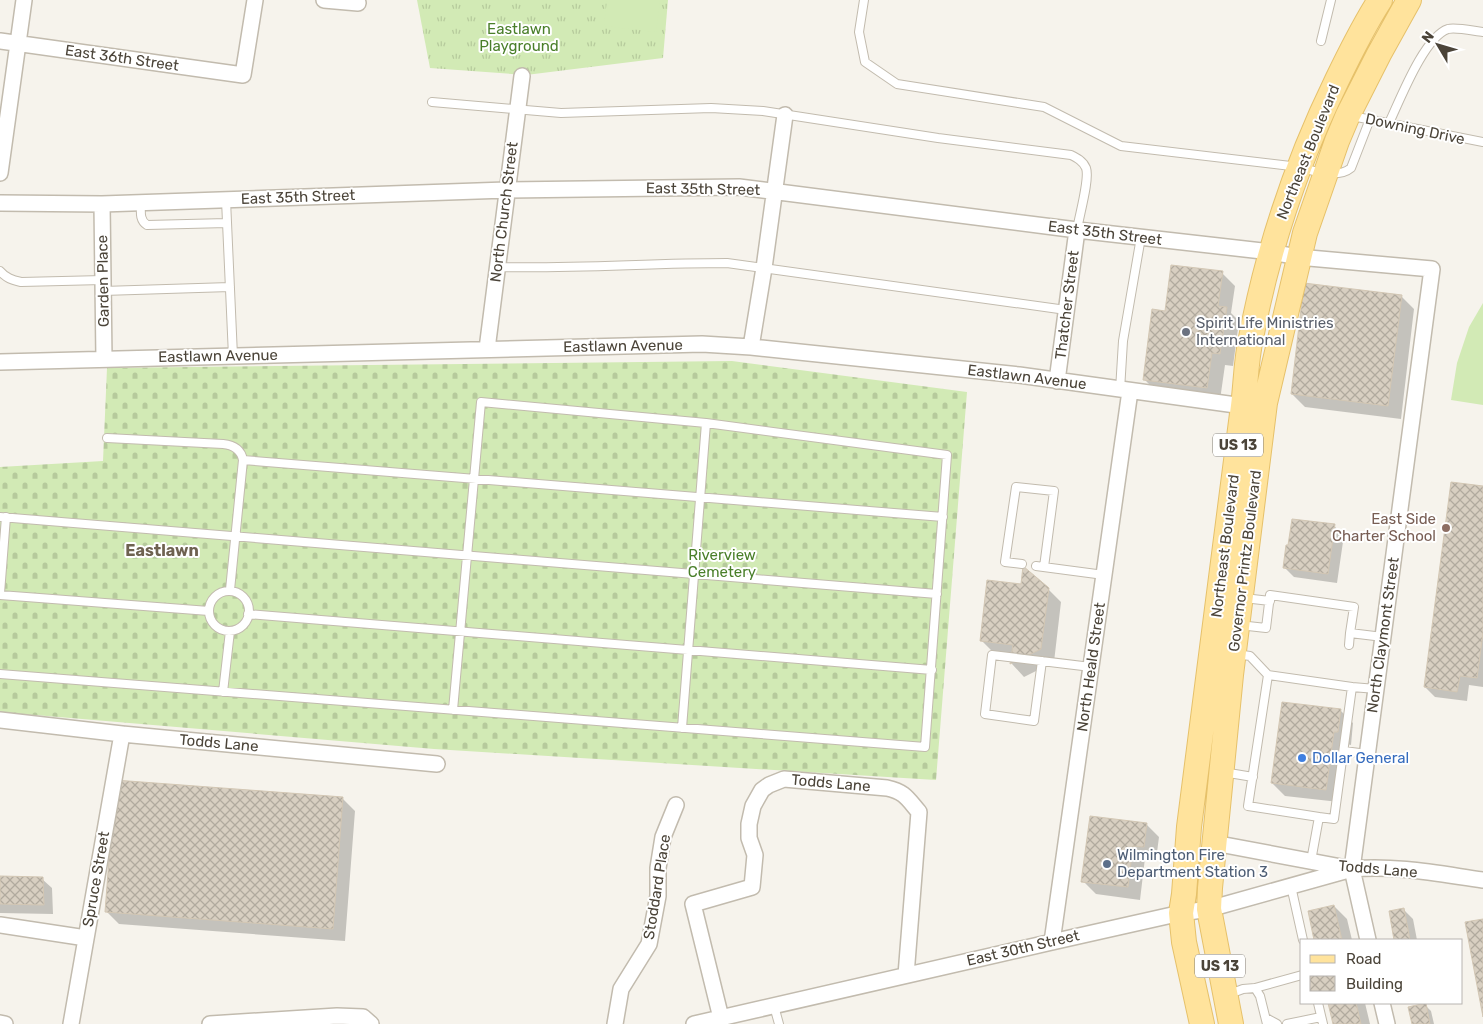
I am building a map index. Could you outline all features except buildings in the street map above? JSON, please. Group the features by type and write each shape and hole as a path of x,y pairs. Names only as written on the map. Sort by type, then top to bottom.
{"main road":[{"name":"Northeast Boulevard","path":"1271,252 1299,167 1320,116 1350,53 1388,6"},
{"name":"Governor Printz Boulevard","path":"1209,908 1221,772 1240,598 1254,404 1305,233 1337,141 1359,117 1388,6"},
{"path":"1254,404 1263,386 1263,353 1279,277 1271,252"},
{"name":"Northeast Boulevard","path":"1202,1024 1184,942 1181,913 1190,817 1254,404"},
{"name":"US 13","path":"1209,908 1231,1024"}],"street":[{"path":"0,173 24,0"},
{"name":"East 36th Street","path":"0,41 243,75 255,0"},
{"path":"324,0 358,2"},
{"name":"North Church Street","path":"487,349 496,267 522,76"},
{"path":"751,347 785,114"},
{"name":"East 35th Street","path":"0,203 102,204 506,190 739,187 1077,230 1271,252 1298,257 1432,269"},
{"name":"Garden Place","path":"102,204 104,359"},
{"name":"Thatcher Street","path":"1057,380 1077,230"},
{"name":"North Claymont Street","path":"1368,939 1352,869 1432,269"},
{"name":"Eastlawn Avenue","path":"0,362 702,344 751,347 1019,375 1125,391 1254,404"},
{"name":"North Heald Street","path":"1052,942 1104,575 1125,391"},
{"name":"Todds Lane","path":"0,720 122,734 437,764"},
{"name":"Spruce Street","path":"71,1024 122,734"},
{"name":"Todds Lane","path":"714,1021 693,904 752,887 755,855 749,838 749,824 753,806 762,790 784,779 886,788 899,791 906,796 919,812 906,975"},
{"name":"Stoddard Place","path":"615,1024 622,989 649,944 658,896 658,868 663,837 676,805"},
{"name":"Todds Lane","path":"1214,843 1352,869 1392,868 1483,876"},
{"name":"East 30th Street","path":"694,1024 1209,908 1352,869"},
{"path":"0,925 86,938"},
{"path":"1382,1004 1387,1024"},
{"path":"210,1024 337,1016 363,1017 371,1024"},
{"path":"0,1023 5,1024"}],"lane":[{"path":"864,0 859,32 864,62 896,84 1044,107 1121,146 1299,167 1326,174"},
{"path":"1321,41 1331,0"},
{"path":"1389,123 1427,46 1434,38 1450,28 1483,32"},
{"path":"432,102 561,113 711,108 754,110 1071,155 1080,160 1085,166 1087,176 1077,230"},
{"name":"Downing Drive","path":"1359,117 1483,142"},
{"path":"226,200 233,356"},
{"path":"140,203 141,219 147,225 227,223"},
{"path":"1125,391 1123,340 1141,237"},
{"path":"496,267 547,268 726,263 1066,310"},
{"path":"0,271 4,276 21,282 103,286 230,287"},
{"path":"0,674 223,692 925,747 947,455 706,423 481,402 453,710"},
{"path":"682,728 706,423"},
{"path":"107,438 235,446 242,455 243,460 230,590"},
{"path":"243,460 943,516"},
{"path":"1022,564 1005,562 1016,486 1054,491 1040,566 1104,575"},
{"path":"209,611 0,594 3,517 937,594"},
{"path":"230,590 237,592 247,601 248,614 242,626 230,631 218,628 213,623 209,611 212,599 217,594 230,590"},
{"path":"1237,625 1266,628 1270,595 1354,608 1349,645"},
{"path":"1240,598 1270,601"},
{"path":"248,614 932,670"},
{"path":"223,692 230,631"},
{"path":"1350,633 1383,637"},
{"path":"1234,654 1250,656 1268,676 1376,689"},
{"path":"1042,661 1034,722 985,714 992,655 1042,661 1091,667"},
{"path":"1268,676 1248,806 1334,819 1352,687"},
{"path":"1344,751 1367,754"},
{"path":"1221,772 1253,777"},
{"path":"1311,861 1319,817"},
{"path":"1291,886 1303,939"},
{"path":"1226,995 1300,976"},
{"path":"1254,988 1260,996 1267,1021 1278,1024"},
{"path":"1287,1024 1322,1020 1318,1004"},
{"path":"774,1006 779,1024"}],"green space":[{"name":"Eastlawn Playground","path":"417,0 668,0 663,58 526,75 430,68"},
{"path":"607,0 660,0 656,32 604,26"},
{"path":"1483,303 1483,405 1451,400 1457,363 1469,327"},
{"name":"Riverview Cemetery","path":"732,361 967,392 936,780 434,749 35,715 0,714 0,467 103,461 107,368"}],"place":[{"name":"Spirit Life Ministries International","path":"1186,332"},
{"name":"East Side Charter School","path":"1446,528"},
{"name":"Dollar General","path":"1302,758"},
{"name":"Wilmington Fire Department Station 3","path":"1107,864"}],"district":[{"name":"Eastlawn","path":"162,550"}]}
